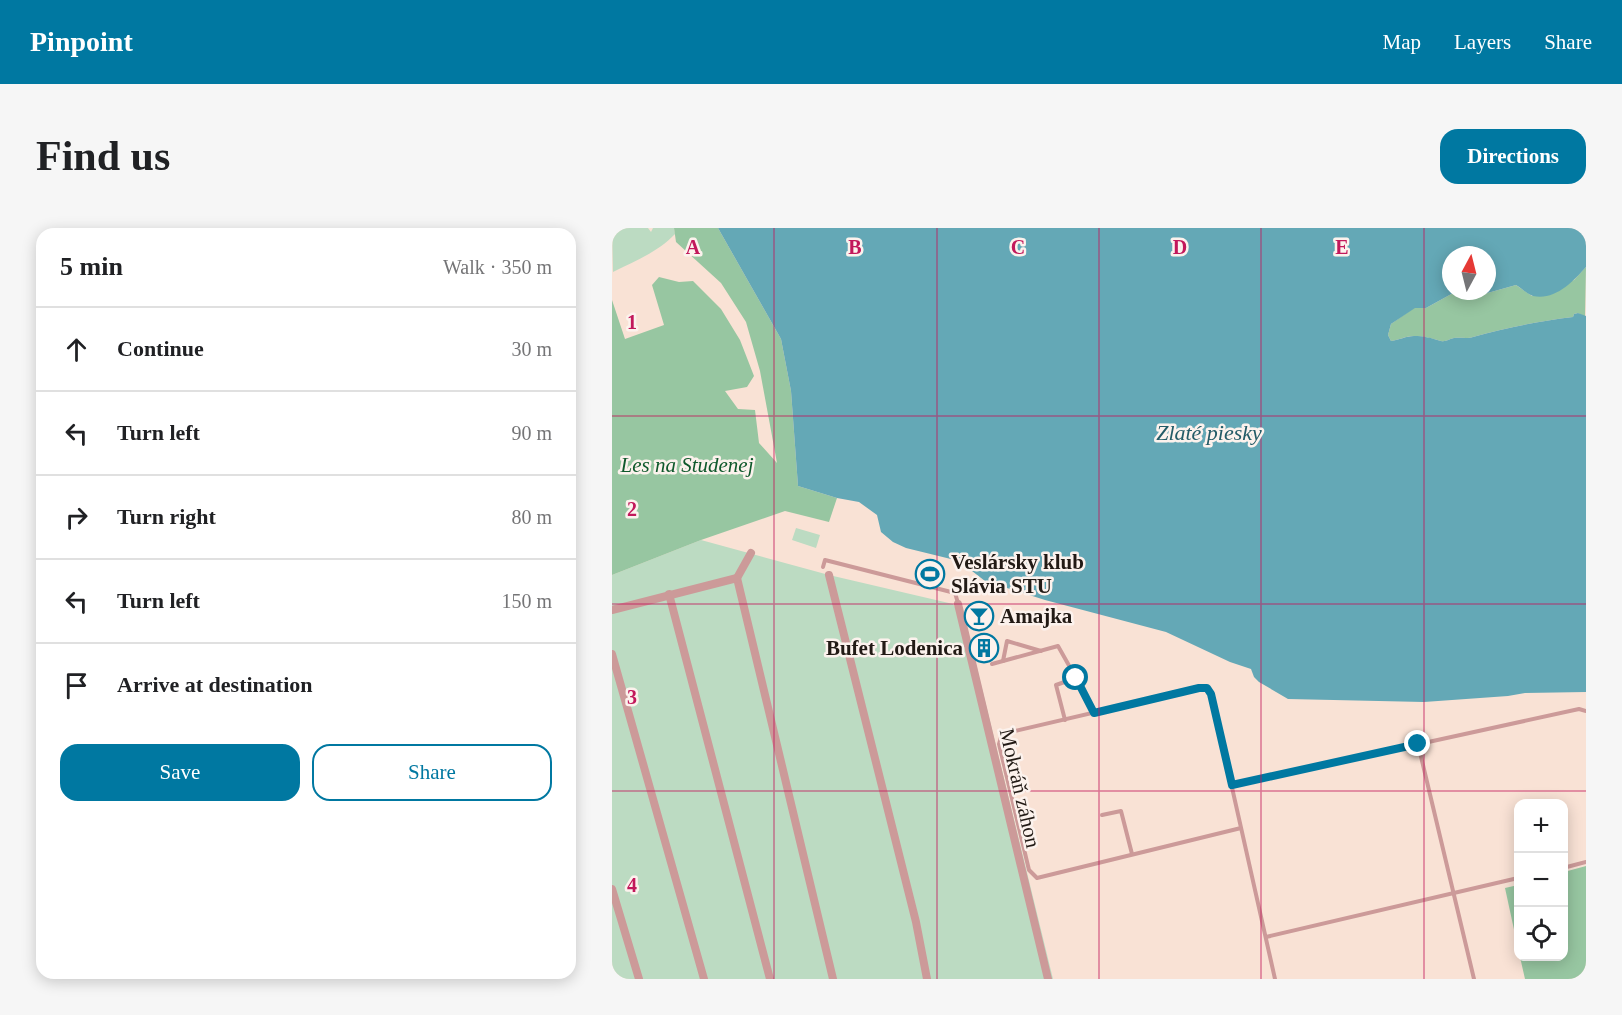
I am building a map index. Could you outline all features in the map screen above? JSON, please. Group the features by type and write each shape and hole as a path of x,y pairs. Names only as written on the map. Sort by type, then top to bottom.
{"street":[{"path":"751,553 737,578 833,979"},
{"path":"829,575 916,922 927,979"},
{"path":"612,609 737,578"},
{"path":"669,594 770,979"},
{"name":"Mokráň záhon","path":"958,604 1048,979"},
{"path":"612,654 704,979"},
{"path":"612,889 639,979"}],"lane":[{"path":"823,567 825,560 955,593 958,604"},
{"path":"1003,661 1007,641 1041,651"},
{"path":"992,664 1058,646 1094,713"},
{"path":"1065,720 1056,685 1076,678"},
{"path":"1241,828 1037,878 1029,870 999,744 1002,734 1207,688 1211,694 1275,979"},
{"path":"1232,785 1579,708 1586,711"},
{"path":"1418,744 1474,979"},
{"path":"1102,815 1121,811 1132,854"},
{"path":"1568,867 1586,862"},
{"path":"1266,937 1514,879"}],"green space":[{"path":"612,228 648,228 651,232 653,228 674,228 675,234 654,251 613,272"},
{"name":"Les na Studenej","path":"674,228 718,228 781,339 791,391 798,486 837,498 829,522 785,511 701,540 612,575 612,300 625,339 664,325 652,285 659,277 679,282 693,281 721,309 740,340 754,376 747,387 725,391 738,409 755,410 759,443 777,463 760,371 746,322 721,283 676,242"},
{"path":"1586,267 1585,317 1578,313 1573,317 1471,338 1454,338 1444,341 1413,336 1391,341 1388,335 1391,324 1415,307 1426,308 1442,299 1496,300 1496,291 1516,285 1532,296 1574,280"},
{"path":"796,528 820,535 816,548 792,540"},
{"path":"701,540 829,575 953,604 966,623 1053,979 612,979 612,575"},
{"path":"1586,866 1586,979 1525,979 1521,961 1568,961 1568,871"},
{"path":"1514,886 1514,930 1505,888"}],"water":[{"name":"Zlaté piesky","path":"718,228 1586,228 1586,267 1563,289 1541,297 1533,296 1516,285 1496,291 1496,246 1442,246 1442,299 1426,308 1415,308 1391,324 1388,335 1391,341 1414,336 1444,341 1454,338 1471,338 1573,317 1578,313 1586,316 1586,692 1525,693 1424,702 1288,699 1259,682 1251,669 1230,662 1166,632 1045,600 985,581 959,561 906,548 893,542 881,532 877,515 859,502 798,486 791,391 781,339"}],"place":[{"name":"Veslársky klub Slávia STU","path":"930,574"},
{"name":"Amajka","path":"979,616"},
{"name":"Bufet Lodenica","path":"984,648"}],"route":[{"path":"1076,678 1094,713 1207,688 1211,694 1232,785 1418,744"}]}
